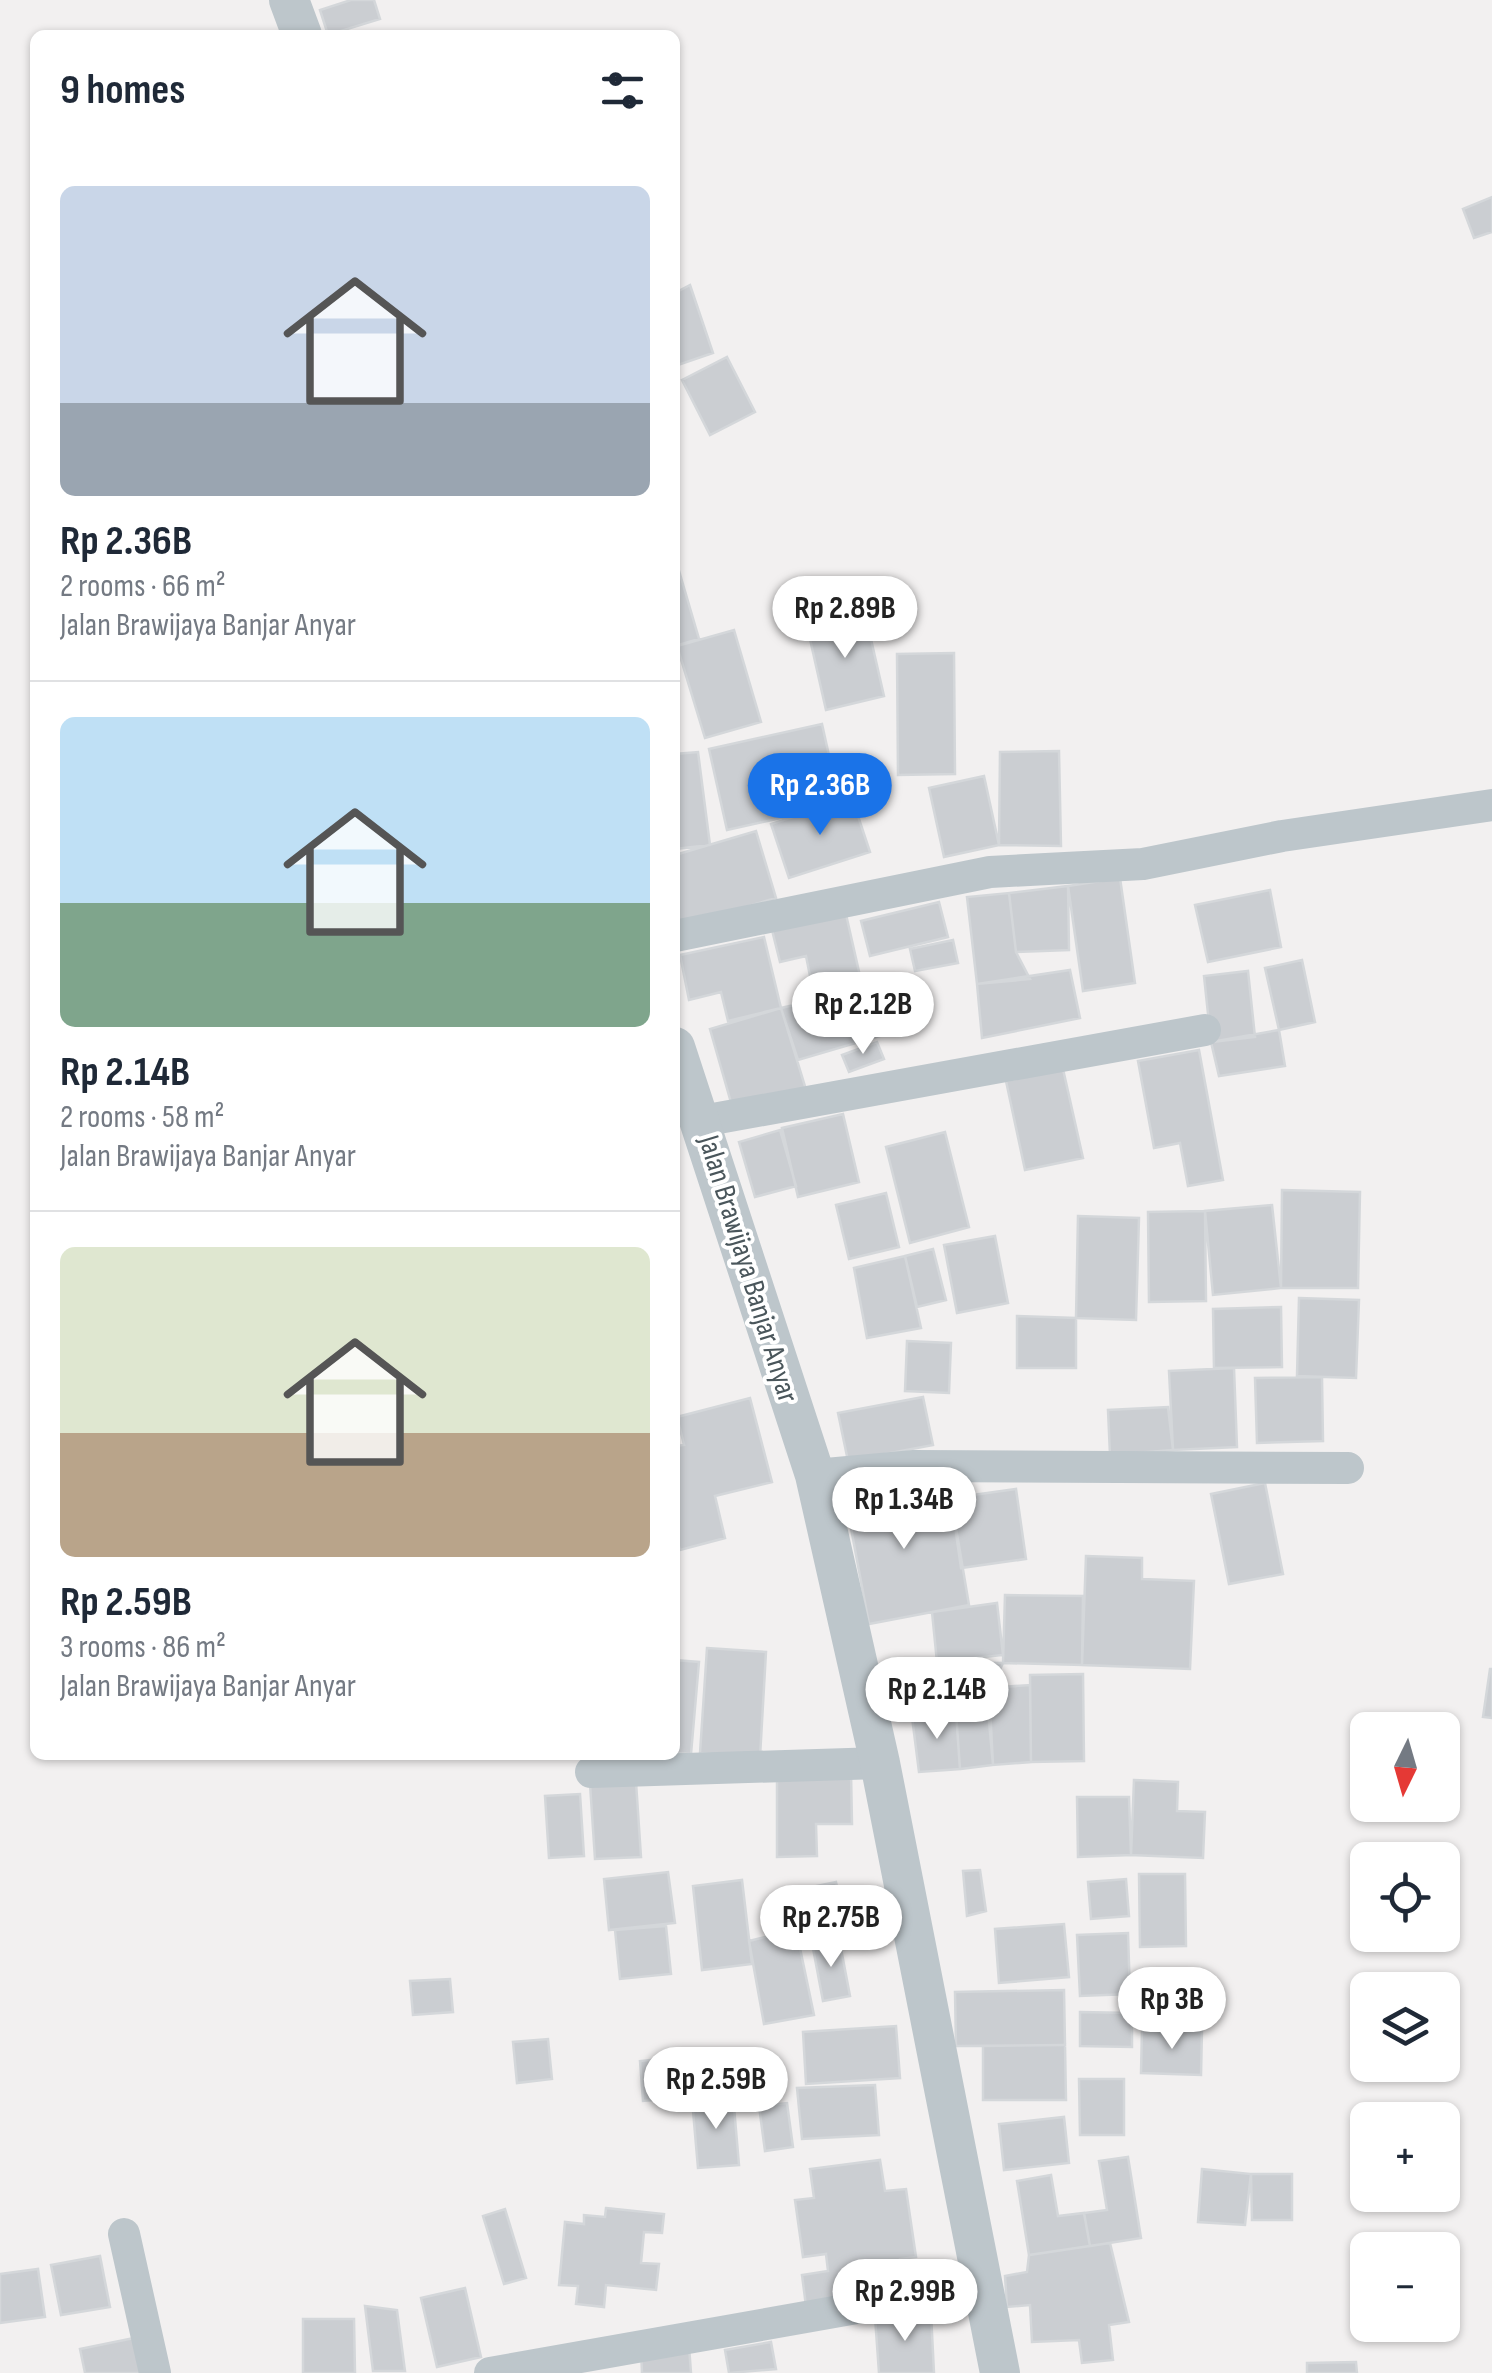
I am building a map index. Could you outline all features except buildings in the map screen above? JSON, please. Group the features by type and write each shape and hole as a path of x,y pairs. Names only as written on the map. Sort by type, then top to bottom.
{"street":[{"path":"289,0 300,30"},
{"path":"680,935 990,872 1143,864 1282,836 1492,805"},
{"path":"702,1121 1205,1030"},
{"name":"Jalan Brawijaya Banjar Anyar","path":"680,1061 753,1275 785,1393 815,1475 880,1763 1000,2373"},
{"path":"815,1475 914,1466 1348,1468"},
{"path":"591,1772 880,1763"},
{"path":"124,2234 155,2373"},
{"path":"490,2373 981,2286"}]}
